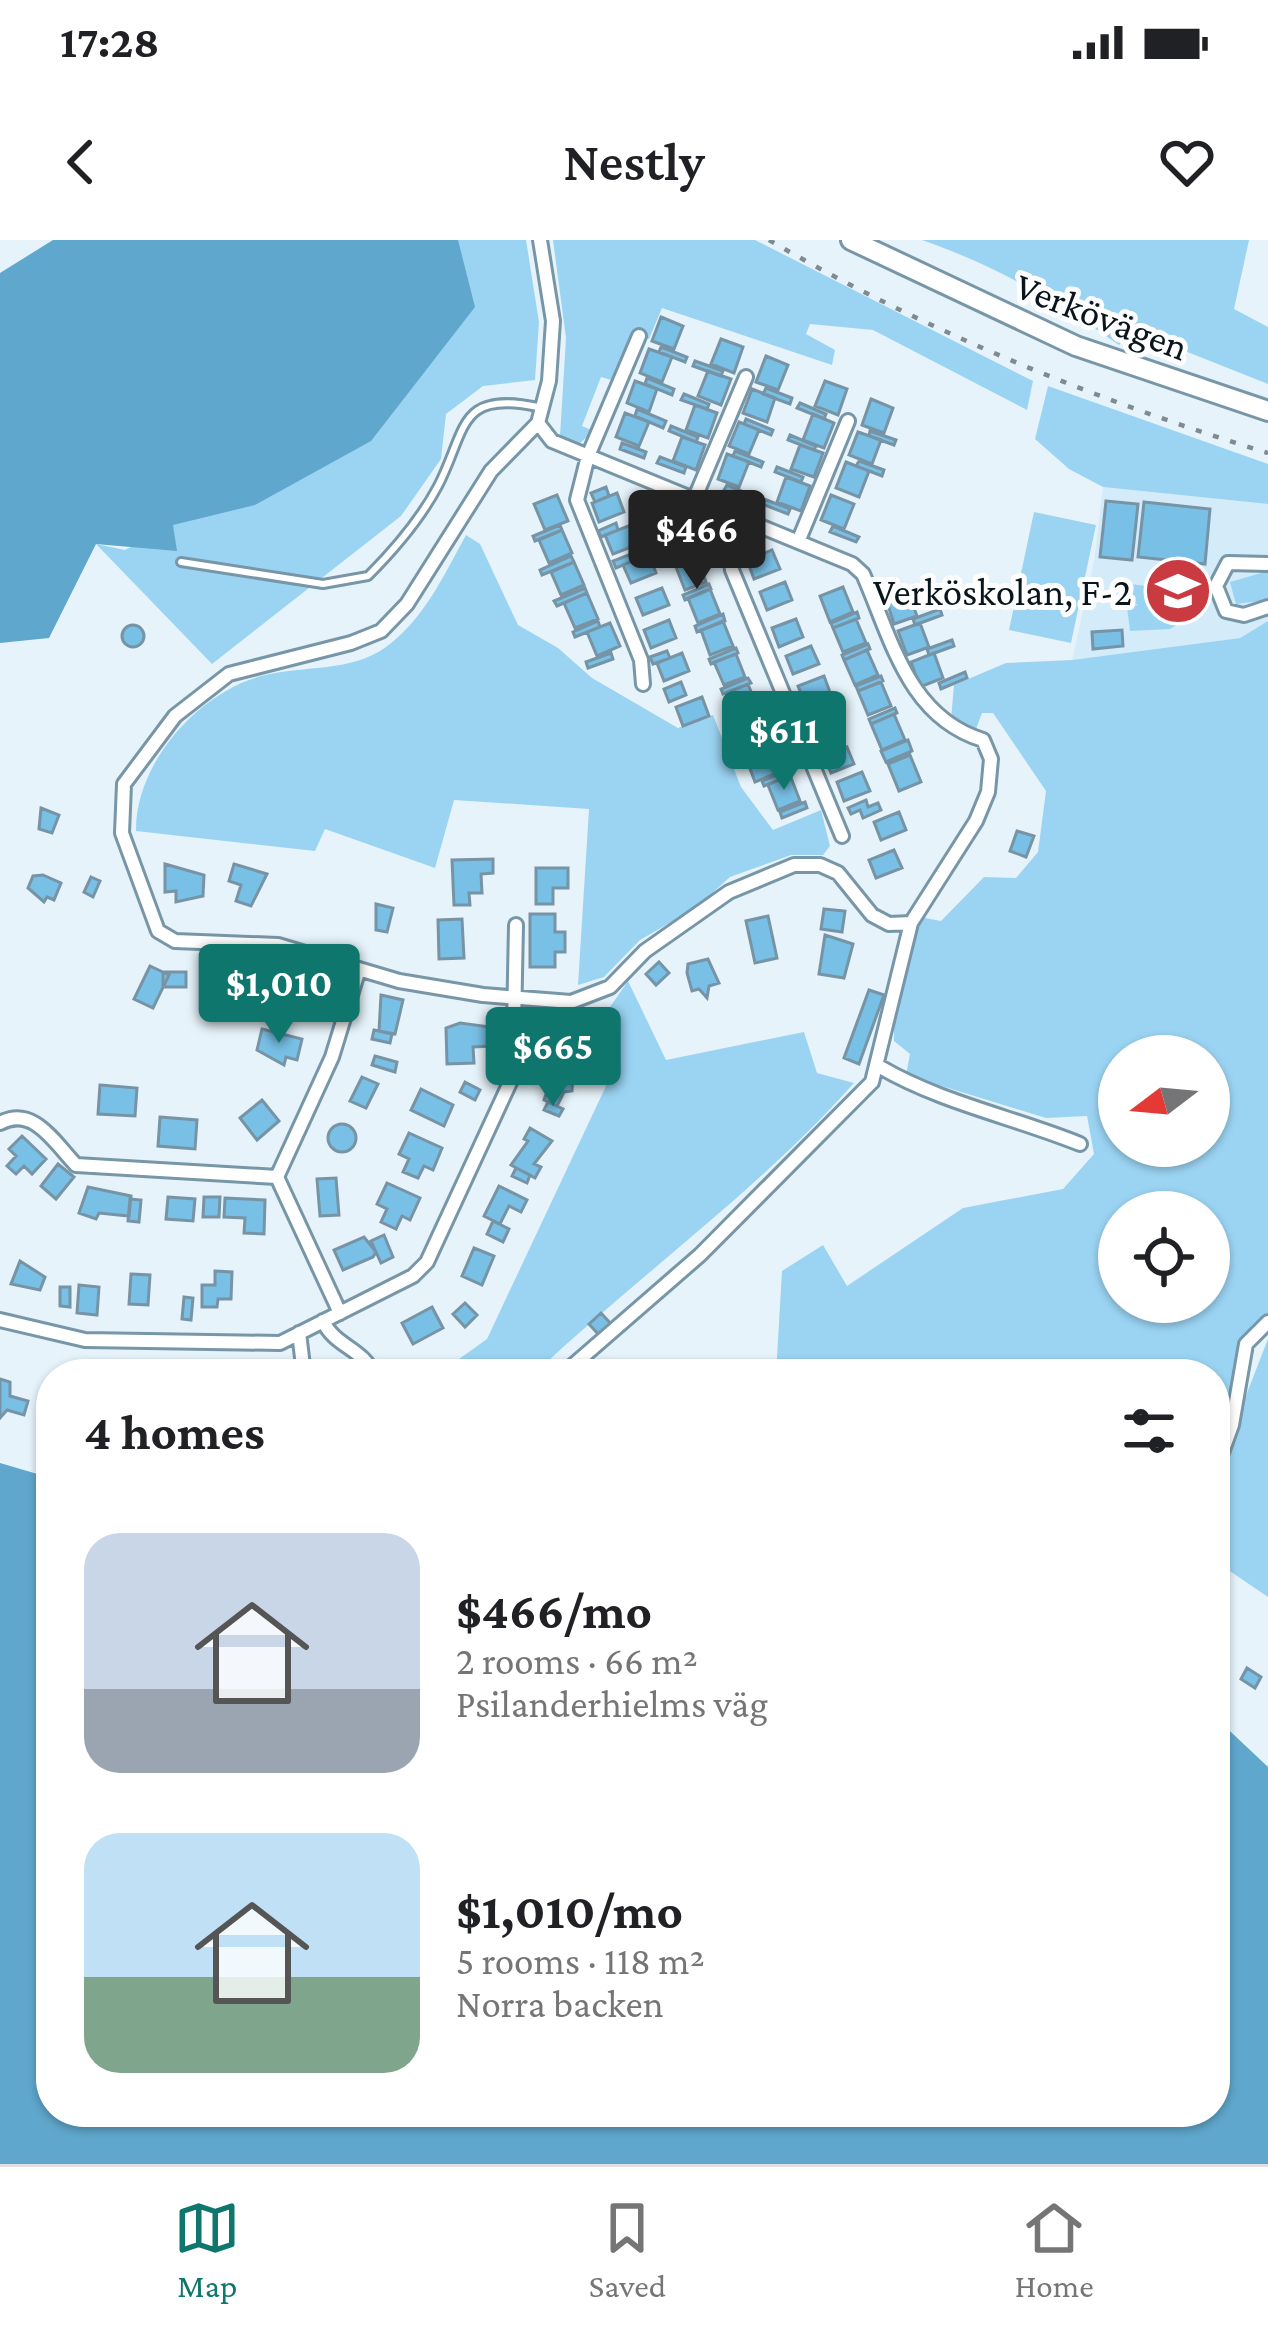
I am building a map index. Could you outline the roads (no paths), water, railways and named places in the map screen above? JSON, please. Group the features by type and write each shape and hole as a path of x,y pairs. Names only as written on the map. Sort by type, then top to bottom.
{"main road":[{"name":"Verkövägen","path":"851,240 1076,346 1268,411"}],"street":[{"path":"540,240 553,321 538,423 491,470 407,604 381,631 229,674 176,716 124,784 122,832 158,931 175,941 278,946 359,969 516,1000 591,998 729,892 794,865 820,865 838,873 872,915 889,924 910,923"},
{"path":"639,336 579,486 580,514 641,660 643,684"},
{"path":"694,500 746,377"},
{"path":"798,542 848,421"},
{"path":"538,423 552,441 798,542 863,574 919,701 953,730 983,740 991,759 988,792 976,821 910,923 885,1014 880,1067 854,1104 700,1255 580,1359"},
{"path":"740,519 730,552 732,570 842,836"},
{"path":"1268,564 1228,562 1216,586 1226,611 1244,615 1268,607"},
{"path":"0,1321 85,1340 280,1342 412,1276 427,1262 513,1076 516,925"},
{"path":"340,1313 277,1177 332,1057 359,969"},
{"path":"880,1067 918,1089 1012,1116 1080,1144"},
{"path":"0,1123 14,1115 31,1118 76,1165 277,1177"},
{"path":"323,1321 332,1339 365,1359"},
{"path":"1230,1431 1246,1344 1268,1322"},
{"path":"299,1333 302,1359"}],"lane":[{"path":"181,562 323,584 368,576 436,489 462,421 480,406 516,402 542,408"}],"railway":[{"path":"769,240 888,304 1012,361 1268,453"}],"place":[{"name":"Verköskolan, F-2","path":"1178,591"}]}
